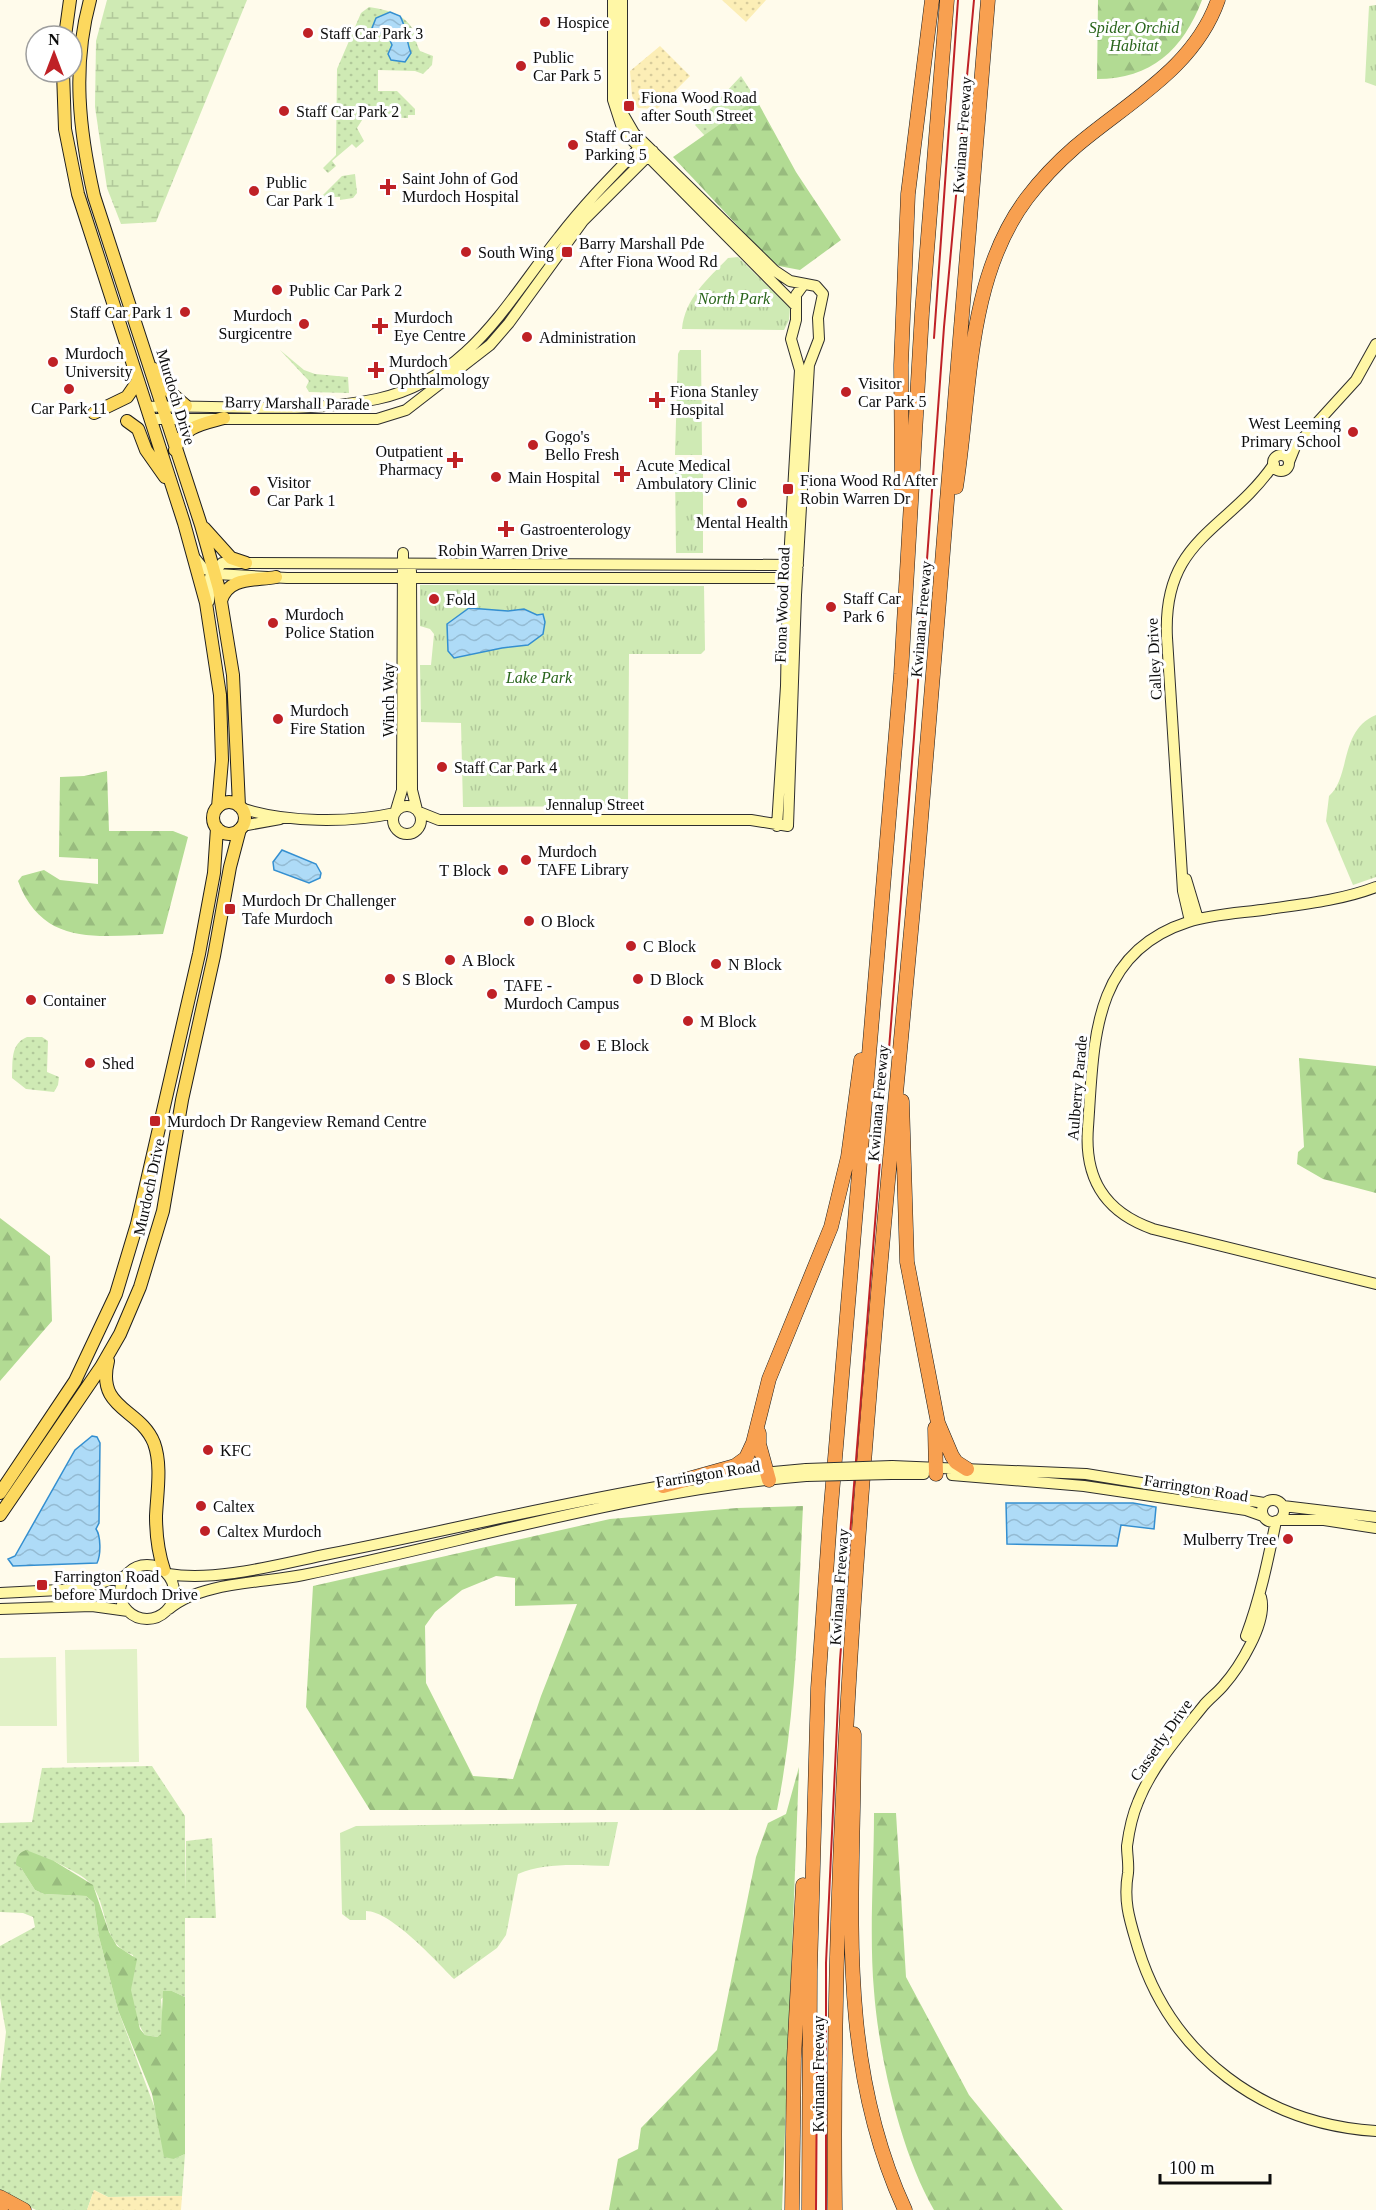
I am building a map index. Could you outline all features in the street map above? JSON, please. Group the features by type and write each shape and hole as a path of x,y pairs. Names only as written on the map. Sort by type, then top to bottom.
{"highway":[{"path":"904,598 901,365 905,237 911,152 932,0"},
{"name":"Kwinana Freeway","path":"809,2210 810,1970 818,1688 901,674 904,598 947,0"},
{"name":"Kwinana Freeway","path":"835,2210 835,1969 853,1612 988,0"},
{"path":"940,586 962,453 983,294 995,258 1028,197 1073,149 1142,96 1182,60 1206,27 1218,0"},
{"path":"663,1486 735,1466 746,1458 753,1443 759,1413 779,1352 820,1259 840,1190 848,1157 880,927"},
{"path":"901,1030 907,1262 944,1441 956,1462 967,1469"},
{"path":"932,1387 936,1471"},
{"path":"759,1413 759,1444 767,1476"},
{"path":"853,1612 855,2025 861,2069 873,2122 905,2210"},
{"path":"792,2210 798,1972 818,1688"},
{"path":"0,2197 24,2210"}],"main road":[{"path":"67,24 70,0"},
{"name":"Murdoch Drive","path":"0,1515 110,1352 136,1299 159,1228 182,1100 214,956 230,867 245,816 240,807 235,694 221,601 214,572 201,525 94,196 86,159 79,91 82,39 90,0"},
{"name":"Murdoch Drive","path":"0,1493 79,1375 104,1325 118,1287 141,1207 199,954 214,873 217,828 213,820 218,807 222,760 220,695 210,620 194,556 78,194 65,129 63,84"},
{"path":"147,358 171,393 186,406"},
{"path":"94,413 127,397 138,381"},
{"path":"175,450 186,430 224,418"},
{"path":"127,421 138,429 146,450 172,488"},
{"path":"201,525 231,558 246,563"},
{"path":"221,601 225,591 236,583 276,577"},
{"path":"220,695 235,694"},
{"path":"218,807 230,802 240,807"},
{"path":"217,828 226,833 241,827"},
{"path":"110,1352 105,1373 110,1395 146,1430 157,1454 156,1531 166,1572"}],"street":[{"name":"Fiona Wood Road","path":"612,0 613,100 620,126 767,265 790,281 816,286 823,294 818,318 819,339 809,365 793,565"},
{"name":"Fiona Wood Road","path":"622,0 623,114 641,146"},
{"name":"Barry Marshall Parade","path":"163,412 186,406 326,405 380,398 403,391 443,370 486,334 559,237 603,184 641,146"},
{"name":"Fiona Wood Road","path":"650,154 796,306"},
{"name":"Barry Marshall Parade","path":"148,413 163,412 224,418 377,419 395,416 490,345 509,324 584,221 650,154"},
{"name":"Fiona Wood Road","path":"782,826 790,687 800,370 791,339 796,295 804,284"},
{"name":"Calley Drive","path":"1194,920 1183,891 1184,873 1166,615 1171,585 1183,558 1296,447 1356,380 1376,344"},
{"path":"796,350 805,354 815,350"},
{"path":"380,398 395,402 397,410 395,416"},
{"path":"194,556 203,568 214,572 208,582 210,620"},
{"name":"Robin Warren Drive","path":"214,572 222,563 284,563 630,578 793,578"},
{"path":"284,563 294,570 298,578"},
{"path":"630,564 630,578"},
{"name":"Robin Warren Drive","path":"214,572 298,578 407,570 630,564 793,565"},
{"path":"669,565 669,578"},
{"name":"Winch Way","path":"407,570 412,790 418,811"},
{"name":"Winch Way","path":"395,812 402,790 407,570"},
{"name":"Jennalup Street","path":"362,819 395,812 405,806 439,820 751,820 782,814"},
{"name":"Jennalup Street","path":"240,807 286,818"},
{"path":"417,830 421,823 418,811"},
{"path":"395,812 393,822 397,830"},
{"name":"Jennalup Street","path":"241,827 286,818 362,819 387,824 405,834 439,820"},
{"name":"Jennalup Street","path":"751,820 782,826"},
{"name":"Aulberry Parade","path":"1376,887 1328,900 1194,920 1166,931 1133,955 1117,975 1103,1003 1096,1032 1087,1145 1090,1168 1101,1194 1125,1216 1153,1229 1376,1284"},
{"name":"Farrington Road","path":"936,1471 967,1469 1118,1478 1264,1503"},
{"name":"Farrington Road","path":"166,1572 184,1577 210,1575 298,1560 663,1486 806,1473 936,1471 1084,1486 1246,1510 1271,1519 1324,1520 1376,1528"},
{"name":"Farrington Road","path":"169,1609 179,1600 214,1590 302,1576 632,1502 767,1476"},
{"path":"1283,1506 1284,1512 1271,1519 1262,1510 1264,1503 1274,1500 1283,1506 1376,1517"},
{"name":"Casserly Drive","path":"1271,1519 1261,1597 1263,1605 1249,1646 1222,1688 1210,1697 1145,1786 1131,1827 1128,1872 1131,1879 1136,1940 1150,1982 1175,2025 1207,2061 1234,2085 1279,2108 1317,2122 1376,2131"},
{"path":"0,1593 79,1589 125,1576 134,1569 146,1565 166,1572 174,1595 169,1609 161,1616 148,1619 135,1616 128,1611 92,1606 0,1608"},
{"path":"125,1576 120,1594 128,1611"}],"green space":[{"path":"107,0 247,0 156,222 121,224 107,188 95,107 96,41"},
{"name":"Spider Orchid Habitat","path":"1098,0 1202,0 1185,33 1163,58 1134,74 1097,79"},
{"path":"1376,5 1376,86 1365,82 1369,6"},
{"path":"369,7 393,13 404,19 412,28 420,51 433,56 432,65 423,74 415,71 378,70 378,91 397,91 415,109 415,115 408,115 408,118 364,117 357,128 364,141 356,148 352,144 332,161 336,166 328,173 323,168 336,155 337,69 361,13"},
{"path":"741,76 756,99 705,136 695,125"},
{"path":"756,99 796,172 841,240 800,270 779,266 767,257 673,157"},
{"path":"355,174 357,193 353,198 340,200 340,197 321,197 342,176"},
{"name":"North Park","path":"738,257 790,308 789,320 784,330 682,329 688,308 705,282 728,258"},
{"path":"280,350 304,370 315,374 348,377 349,393 309,392 306,387 309,381"},
{"path":"680,350 701,350 702,455 675,455 678,354"},
{"path":"675,470 703,470 703,553 676,553"},
{"name":"Lake Park","path":"420,585 704,586 705,650 701,654 629,654 628,806 463,807 461,723 421,722 420,665 431,665 434,634 430,629 420,626"},
{"path":"1376,715 1376,877 1353,885 1326,821 1329,796 1336,788 1356,731 1364,722"},
{"path":"107,771 109,831 173,831 188,837 163,934 98,936 78,934 59,928 43,919 29,903 18,881 22,876 44,870 60,880 98,884 98,859 59,857 60,777 84,776"},
{"path":"27,1037 42,1037 48,1041 47,1072 59,1077 54,1092 26,1089 12,1078 15,1049"},
{"path":"1299,1058 1376,1066 1376,1193 1323,1179 1297,1164 1298,1152 1304,1147"},
{"path":"0,1218 50,1256 52,1321 0,1381"},
{"path":"803,1506 793,1697 777,1810 370,1810 306,1707 313,1586 610,1519 737,1508","holes":["496,1576 515,1578 515,1606 577,1604 541,1696 513,1779 473,1776 426,1683 425,1626 435,1612 462,1590"]},
{"path":"137,1649 139,1762 67,1763 65,1650"},
{"path":"56,1657 57,1726 0,1726 0,1658"},
{"path":"152,1766 185,1816 185,1893 186,1841 212,1838 216,1918 185,1918 185,1997 172,1991 161,1999 163,2022 161,2034 157,2037 145,2035 139,2025 131,1994 133,1955 116,1944 91,1884 54,1861 21,1868 35,1890 44,1894 86,1896 94,1903 99,1937 118,2010 174,2159 185,2154 182,2196 108,2197 94,2190 87,2210 36,2210 0,2192 0,2084 6,2032 0,1998 0,1946 35,1927 33,1917 23,1913 0,1912 0,1823 32,1822 42,1768"},
{"path":"799,1767 782,2210 609,2210 618,2159 638,2149 641,2128 717,2050 756,1857 768,1823 786,1814"},
{"path":"874,1813 896,1813 906,1977 969,2095 1063,2210 934,2210 922,2187 902,2133 886,2074 877,2017 872,1948"},
{"path":"618,1822 609,1866 551,1866 518,1874 506,1935 497,1948 454,1979 413,1938 388,1919 366,1911 366,1920 350,1920 342,1914 340,1833 356,1826"},
{"path":"26,1850 54,1861 93,1885 109,1932 117,1946 137,1959 131,1990 140,2029 145,2035 157,2037 161,2034 163,1991 172,1991 185,1997 185,2154 174,2159 164,2157 152,2094 118,2010 99,1937 94,1903 86,1896 44,1894 35,1890 21,1868 16,1865 18,1856"}],"sand":[{"path":"722,0 766,0 746,22"},
{"path":"660,46 690,76 657,109 638,108 632,96 630,71"},
{"path":"94,2190 108,2197 182,2196 181,2210 87,2210"}],"water":[{"path":"390,12 400,16 404,25 411,53 405,62 391,60 388,54 392,45 389,38 372,28 376,18"},
{"path":"469,608 508,611 524,609 537,615 543,614 545,622 543,634 528,645 454,658 448,651 447,624"},
{"path":"282,850 316,864 321,873 320,878 309,883 274,870 273,862"},
{"path":"92,1436 97,1437 100,1443 99,1523 96,1529 100,1551 97,1563 13,1566 8,1559 15,1556 75,1450"},
{"path":"1006,1503 1133,1503 1156,1507 1154,1529 1121,1525 1117,1546 1007,1544"}],"railway":[{"path":"934,338 958,0"},
{"path":"826,2210 826,1963 840,1660 914,737 944,327 974,0"},
{"path":"816,2210 817,2062"}],"place":[{"name":"Hospice","path":"545,22"},
{"name":"Staff Car Park 3","path":"308,33"},
{"name":"Public Car Park 5","path":"521,66"},
{"name":"Fiona Wood Road after South Street","path":"629,106"},
{"name":"Staff Car Park 2","path":"284,111"},
{"name":"Staff Car Parking 5","path":"573,145"},
{"name":"Saint John of God Murdoch Hospital","path":"388,187"},
{"name":"Public Car Park 1","path":"254,191"},
{"name":"South Wing","path":"466,252"},
{"name":"Barry Marshall Pde After Fiona Wood Rd","path":"567,252"},
{"name":"Public Car Park 2","path":"277,290"},
{"name":"Staff Car Park 1","path":"185,312"},
{"name":"Murdoch Surgicentre","path":"304,324"},
{"name":"Murdoch Eye Centre","path":"380,326"},
{"name":"Administration","path":"527,337"},
{"name":"Murdoch University","path":"53,362"},
{"name":"Murdoch Ophthalmology","path":"376,370"},
{"name":"Car Park 11","path":"69,389"},
{"name":"Visitor Car Park 5","path":"846,392"},
{"name":"Fiona Stanley Hospital","path":"657,400"},
{"name":"West Leeming Primary School","path":"1353,432"},
{"name":"Gogo's Bello Fresh","path":"533,445"},
{"name":"Outpatient Pharmacy","path":"455,460"},
{"name":"Acute Medical Ambulatory Clinic","path":"622,474"},
{"name":"Main Hospital","path":"496,477"},
{"name":"Fiona Wood Rd After Robin Warren Dr","path":"788,489"},
{"name":"Visitor Car Park 1","path":"255,491"},
{"name":"Mental Health","path":"742,503"},
{"name":"Gastroenterology","path":"506,529"},
{"name":"Fold","path":"434,599"},
{"name":"Staff Car Park 6","path":"831,607"},
{"name":"Murdoch Police Station","path":"273,623"},
{"name":"Murdoch Fire Station","path":"278,719"},
{"name":"Staff Car Park 4","path":"442,767"},
{"name":"Murdoch TAFE Library","path":"526,860"},
{"name":"T Block","path":"503,870"},
{"name":"Murdoch Dr Challenger Tafe Murdoch","path":"230,909"},
{"name":"O Block","path":"529,921"},
{"name":"C Block","path":"631,946"},
{"name":"A Block","path":"450,960"},
{"name":"N Block","path":"716,964"},
{"name":"S Block","path":"390,979"},
{"name":"D Block","path":"638,979"},
{"name":"TAFE - Murdoch Campus","path":"492,994"},
{"name":"Container","path":"31,1000"},
{"name":"M Block","path":"688,1021"},
{"name":"E Block","path":"585,1045"},
{"name":"Shed","path":"90,1063"},
{"name":"Murdoch Dr Rangeview Remand Centre","path":"155,1121"},
{"name":"KFC","path":"208,1450"},
{"name":"Caltex","path":"201,1506"},
{"name":"Caltex Murdoch","path":"205,1531"},
{"name":"Mulberry Tree","path":"1288,1539"},
{"name":"Farrington Road before Murdoch Drive","path":"42,1585"}]}
